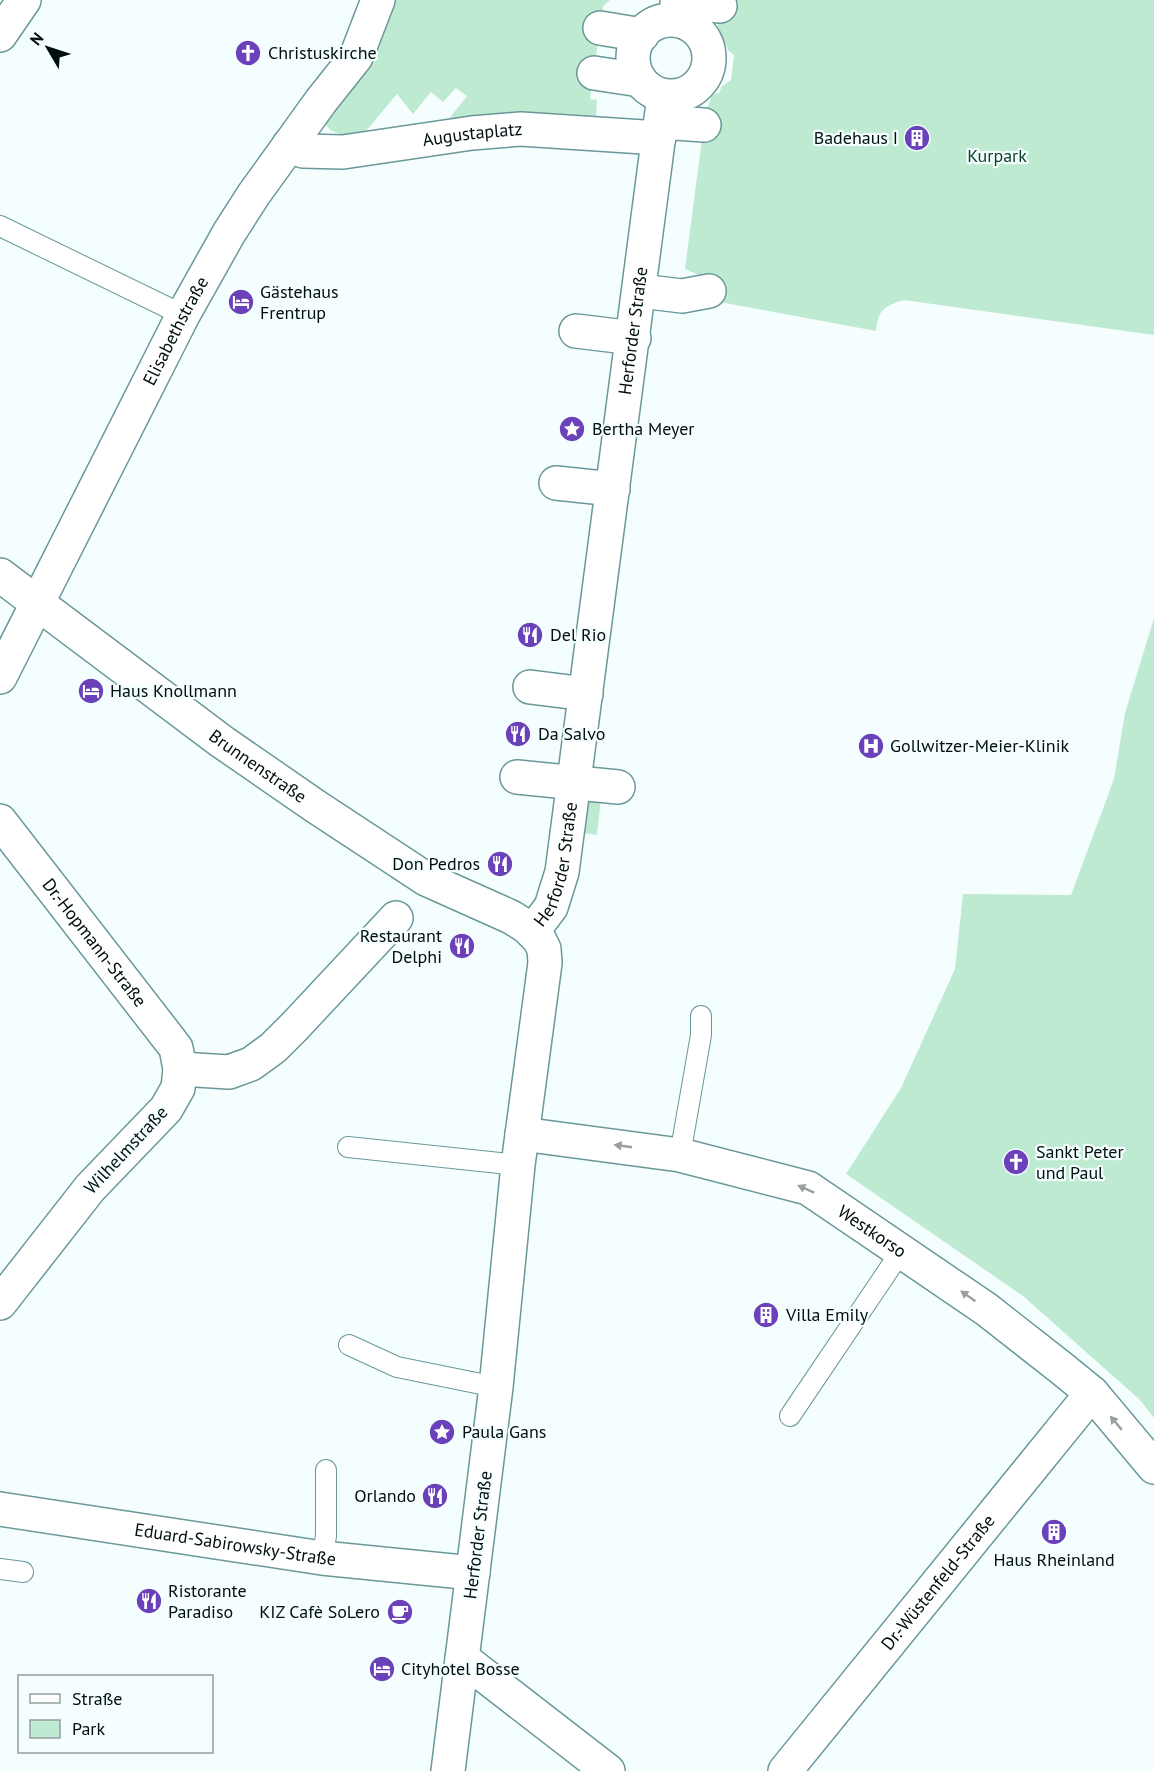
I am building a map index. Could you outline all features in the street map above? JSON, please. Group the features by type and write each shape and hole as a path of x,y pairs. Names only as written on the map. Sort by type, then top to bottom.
{"street":[{"path":"0,35 24,0"},
{"name":"Elisabethstraße","path":"0,677 183,315 235,224 289,146 356,57 378,0"},
{"path":"600,28 642,35 651,26 662,21 676,7 720,6"},
{"path":"656,109 698,85 706,75 709,63 709,51 705,39 697,29 686,23 676,7"},
{"name":"Herforder Straße","path":"448,1771 496,1387 520,1150 545,963 544,949 532,932 551,907 562,872 640,291 656,109 635,69 633,57 635,45 642,35"},
{"path":"594,73 656,109 704,125"},
{"name":"Augustaplatz","path":"289,146 303,151 343,152 472,133 521,129 569,132 656,109"},
{"path":"640,291 696,302"},
{"path":"576,331 634,338"},
{"path":"556,483 613,489"},
{"name":"Brunnenstraße","path":"0,575 220,741 315,806 426,879 511,917 532,932"},
{"path":"530,687 586,694"},
{"path":"517,777 618,787"},
{"name":"Dr.-Hopmann-Straße","path":"0,821 176,1048 180,1069"},
{"path":"180,1069 229,1072 251,1064 273,1048 295,1026 396,918"},
{"name":"Wilhelmstraße","path":"5,1288 90,1188 166,1109 178,1089 180,1069"},
{"name":"Westkorso","path":"520,1150 680,1155 808,1188 986,1308 1092,1393 1154,1467"},
{"name":"Dr.-Wüstenfeld-Straße","path":"785,1771 1092,1393"},
{"name":"Eduard-Sabirowsky-Straße","path":"0,1509 322,1558 473,1573"},
{"path":"462,1658 608,1771"}],"lane":[{"path":"0,226 183,315"},
{"path":"680,1155 701,1035 701,1016"},
{"path":"348,1147 520,1150"},
{"path":"790,1416 902,1250"},
{"path":"349,1345 397,1367 496,1387"},
{"path":"322,1558 326,1536 326,1470"},
{"path":"0,1569 23,1572"}],"green space":[{"path":"390,0 610,0 603,6 590,99 597,100 596,118 505,117 448,120 467,96 456,88 443,102 431,92 413,114 397,94 366,131 344,136 330,130 325,123"},
{"name":"Kurpark","path":"720,0 1154,0 1154,335 904,300 891,304 883,310 878,318 876,331 709,300 701,276 685,269 705,116 712,95 719,93 722,86 731,80 734,55 728,50 719,32"},
{"path":"1154,618 1154,1418 1140,1400 1023,1296 846,1174 901,1088 955,969 963,894 1071,895 1114,779 1125,713"},
{"path":"588,796 601,798 597,835 584,833"}],"place":[{"name":"Christuskirche","path":"248,53"},
{"name":"Badehaus I","path":"917,138"},
{"name":"Gästehaus Frentrup","path":"241,302"},
{"name":"Bertha Meyer","path":"572,429"},
{"name":"Del Rio","path":"530,635"},
{"name":"Haus Knollmann","path":"91,691"},
{"name":"Da Salvo","path":"518,734"},
{"name":"Gollwitzer-Meier-Klinik","path":"871,746"},
{"name":"Don Pedros","path":"500,864"},
{"name":"Restaurant Delphi","path":"462,946"},
{"name":"Sankt Peter und Paul","path":"1016,1162"},
{"name":"Villa Emily","path":"766,1315"},
{"name":"Paula Gans","path":"442,1432"},
{"name":"Orlando","path":"435,1496"},
{"name":"Haus Rheinland","path":"1054,1532"},
{"name":"Ristorante Paradiso","path":"149,1601"},
{"name":"KIZ Cafè SoLero","path":"400,1612"},
{"name":"Cityhotel Bosse","path":"382,1669"}]}
